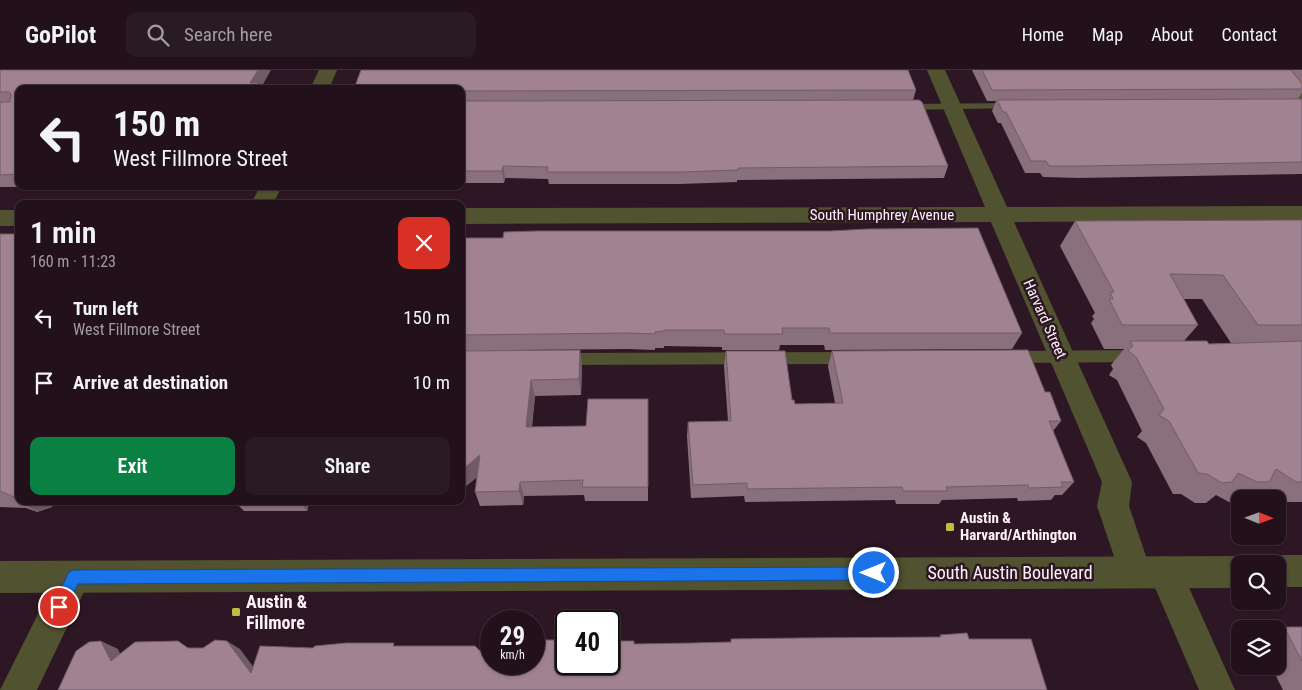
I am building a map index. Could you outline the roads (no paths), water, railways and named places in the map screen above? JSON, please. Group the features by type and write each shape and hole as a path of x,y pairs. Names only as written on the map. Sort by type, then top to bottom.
{"street":[{"path":"321,85 328,70"},
{"name":"Harvard Street","path":"936,70 1117,482 1113,506 1217,690"},
{"name":"South Humphrey Avenue","path":"465,216 1302,213"},
{"path":"0,218 15,218"},
{"path":"1286,571 1302,571"},
{"name":"South Austin Boulevard","path":"0,577 1231,572"},
{"path":"18,690 74,577"}],"lane":[{"path":"1282,70 1302,97"},
{"path":"894,107 1029,106"},
{"path":"996,357 1149,356"},
{"path":"550,359 867,358"}],"place":[{"name":"Austin & Harvard/Arthington","path":"950,527"},
{"name":"Austin & Fillmore","path":"236,612"}]}
